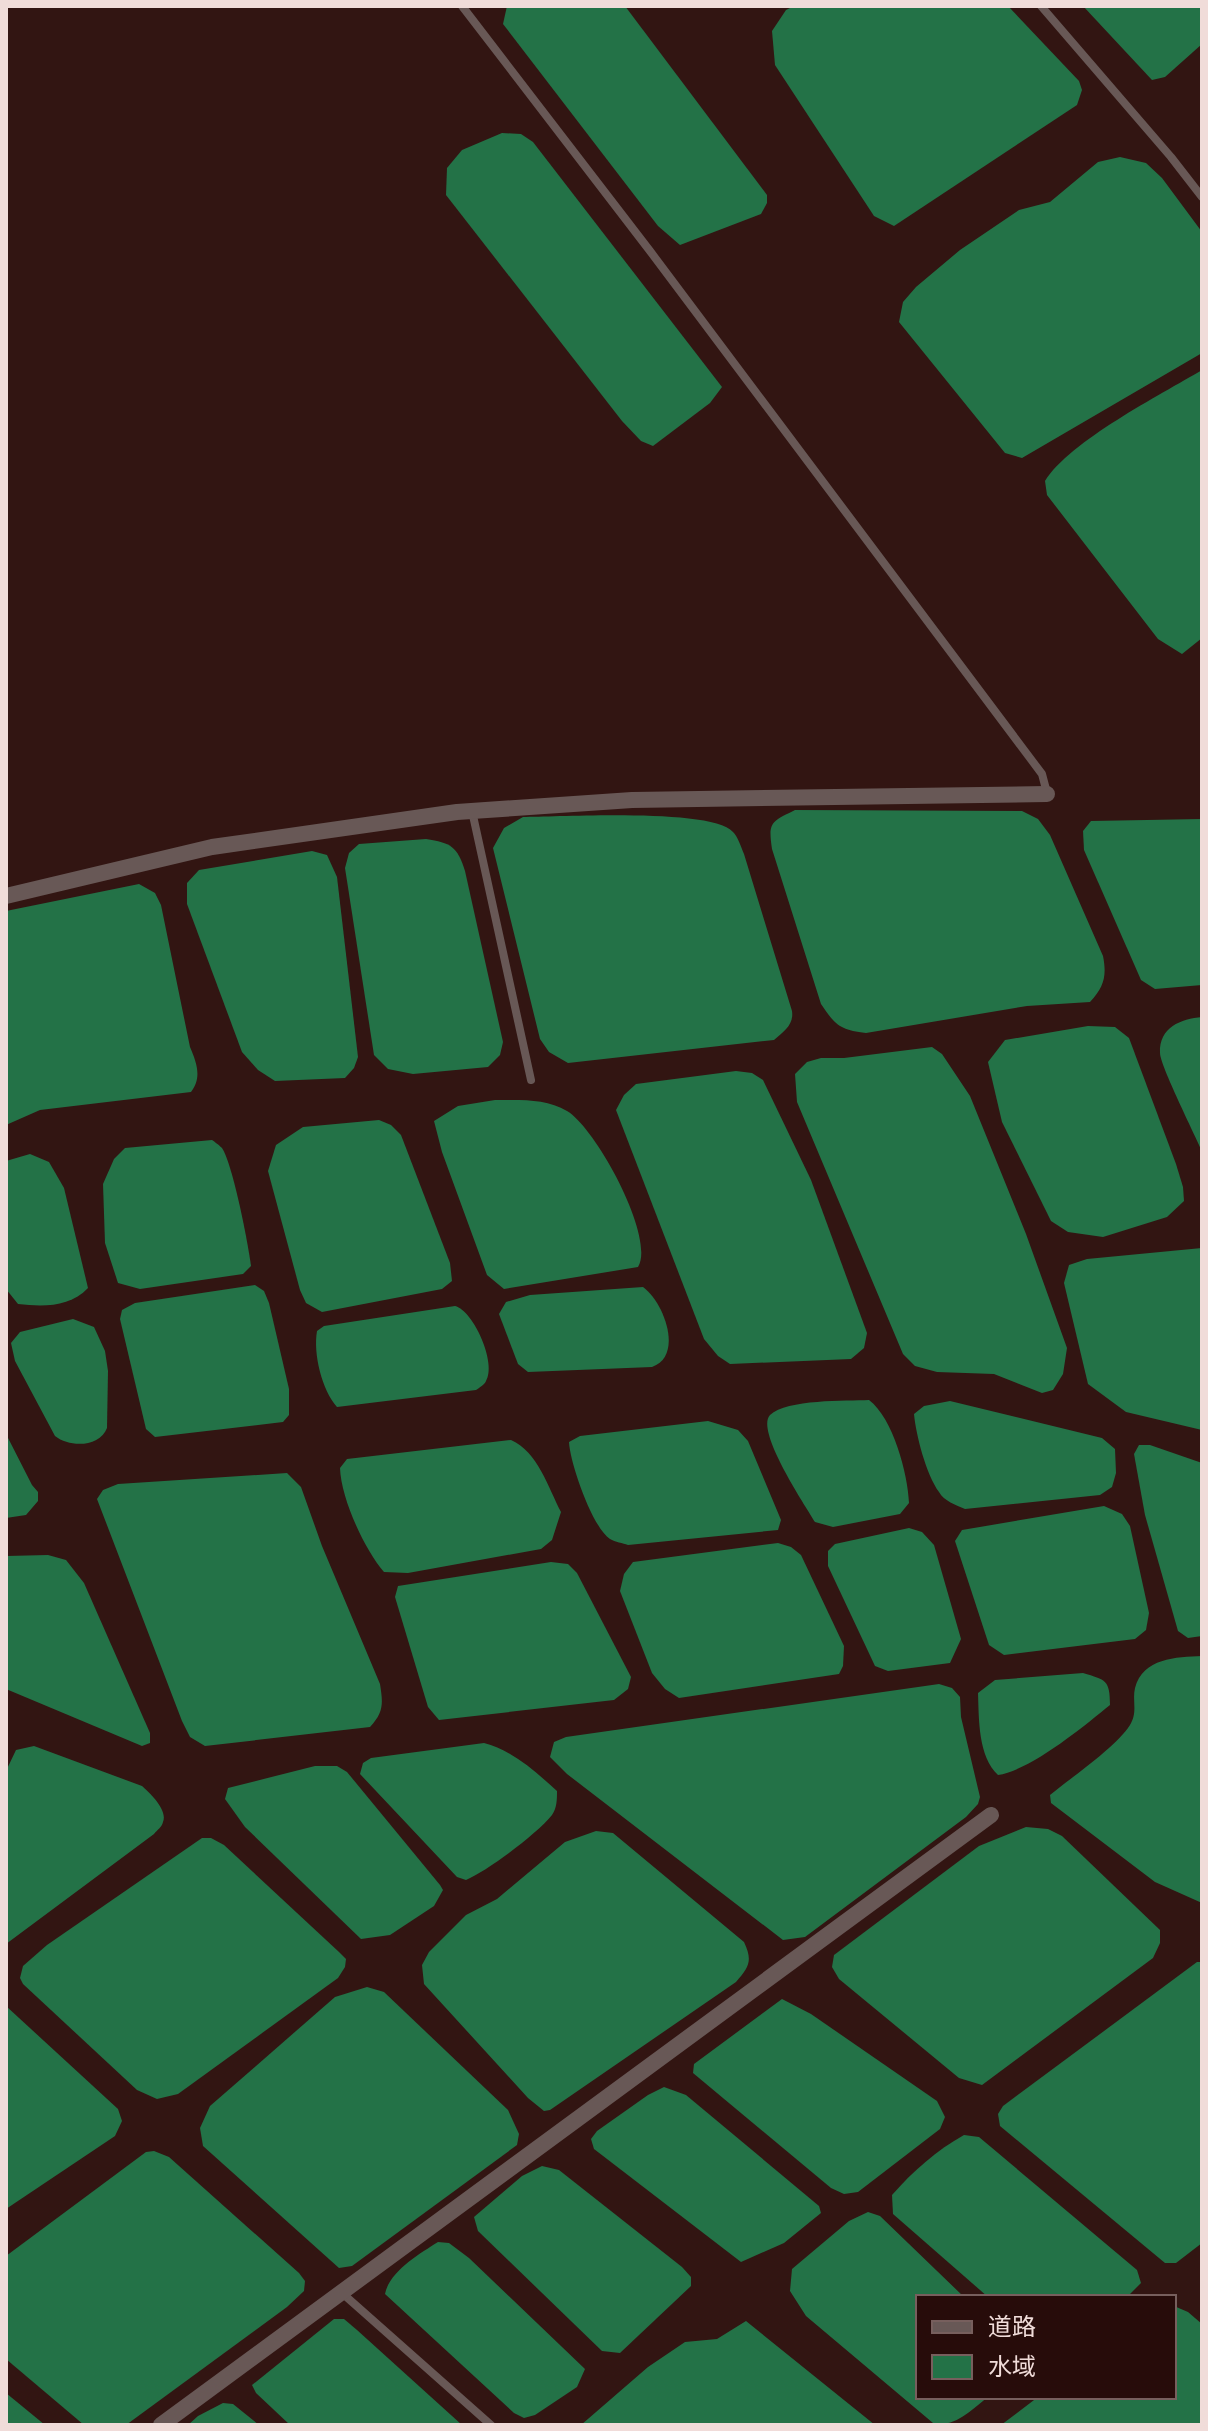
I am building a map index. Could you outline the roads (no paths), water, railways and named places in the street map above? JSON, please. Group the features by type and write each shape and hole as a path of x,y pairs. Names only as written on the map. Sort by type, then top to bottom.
{"street":[{"path":"6,896 212,847 352,825 472,811 632,800 1047,794"},
{"path":"161,2425 991,1815"}],"lane":[{"path":"462,6 1042,774 1047,794"},
{"path":"1041,6 1202,197"},
{"path":"472,811 531,1080"},
{"path":"341,2293 491,2425"}],"water":[{"path":"507,6 625,6 767,195 767,203 761,214 680,245 658,226 503,24"},
{"path":"794,6 1008,6 1079,81 1082,90 1077,105 894,226 874,216 775,65 772,31 786,10"},
{"path":"1083,6 1202,6 1202,44 1165,77 1152,80"},
{"path":"502,133 521,134 533,142 722,387 710,403 653,446 641,441 622,421 446,195 447,168 462,150"},
{"path":"1120,157 1146,163 1162,178 1202,232 1202,353 1022,458 1005,453 899,322 903,302 960,250 1019,210 1050,202 1098,162"},
{"path":"1202,370 1202,638 1182,654 1158,639 1047,495 1045,481 1074,450 1095,435"},
{"path":"795,810 1022,811 1038,819 1050,835 1103,956 1105,970 1098,991 1090,1002 1027,1006 866,1033 839,1025 821,1004 772,849 773,824"},
{"path":"523,817 667,817 719,824 733,832 744,854 792,1011 788,1027 774,1040 568,1063 549,1052 540,1039 493,848 504,828"},
{"path":"1202,819 1202,985 1155,989 1141,980 1084,850 1083,831 1091,821"},
{"path":"426,839 452,847 465,871 503,1042 500,1055 488,1067 413,1074 388,1069 374,1055 345,868 349,853 359,844"},
{"path":"312,851 327,855 337,877 358,1057 345,1078 275,1081 258,1070 242,1052 187,904 187,883 199,870"},
{"path":"139,884 155,893 161,905 196,1065 194,1087 191,1092 40,1110 6,1125 6,911"},
{"path":"1202,1017 1202,1151 1171,1085 1160,1053 1167,1031 1179,1022"},
{"path":"1088,1026 1115,1027 1129,1038 1176,1164 1184,1201 1167,1217 1103,1237 1068,1232 1051,1221 1002,1122 988,1062 1005,1040"},
{"path":"932,1047 942,1054 970,1096 1026,1234 1067,1348 1063,1374 1053,1390 1042,1393 994,1374 937,1372 915,1366 903,1354 797,1102 795,1074 807,1062"},
{"path":"736,1071 752,1073 763,1080 811,1180 867,1333 864,1348 851,1359 730,1364 718,1356 704,1339 616,1110 624,1095 636,1084"},
{"path":"495,1100 550,1104 567,1111 579,1121 607,1160 631,1209 639,1233 641,1253 638,1267 504,1289 487,1275 442,1152 434,1121 458,1106"},
{"path":"379,1120 391,1125 401,1135 450,1263 452,1281 442,1289 322,1312 306,1303 300,1290 268,1171 276,1145 303,1127"},
{"path":"212,1140 222,1148 231,1170 251,1266 243,1274 140,1289 118,1283 105,1243 103,1184 114,1159 125,1148"},
{"path":"30,1154 49,1162 64,1188 88,1288 73,1299 56,1304 18,1304 6,1289 6,1161"},
{"path":"1202,1248 1202,1430 1126,1412 1088,1384 1064,1283 1069,1265 1087,1259"},
{"path":"255,1285 264,1291 269,1303 289,1389 289,1415 283,1422 155,1437 146,1429 120,1319 122,1310 135,1303"},
{"path":"643,1287 664,1316 669,1341 662,1361 652,1367 528,1372 518,1364 499,1314 506,1302 530,1295"},
{"path":"455,1306 469,1317 482,1339 489,1373 482,1386 476,1390 337,1407 320,1371 316,1350 317,1331 324,1326"},
{"path":"73,1319 94,1327 105,1351 108,1371 107,1428 98,1439 84,1444 55,1436 15,1361 11,1343 20,1332"},
{"path":"869,1400 878,1408 898,1447 909,1503 900,1514 833,1527 815,1522 775,1451 767,1423 770,1415 803,1403"},
{"path":"950,1401 1102,1438 1115,1449 1116,1473 1112,1487 1100,1495 965,1509 950,1502 941,1495 930,1475 919,1443 914,1414 924,1406"},
{"path":"708,1421 738,1430 748,1441 781,1520 778,1530 628,1545 610,1539 596,1522 583,1494 569,1442 580,1436"},
{"path":"6,1434 38,1492 38,1501 26,1515 6,1518"},
{"path":"511,1440 535,1461 561,1512 552,1540 541,1549 408,1573 384,1572 355,1523 344,1494 340,1468 347,1459"},
{"path":"1139,1445 1150,1445 1202,1463 1202,1636 1188,1638 1178,1631 1145,1515 1134,1454"},
{"path":"287,1473 301,1487 322,1546 380,1684 380,1712 370,1727 205,1746 190,1737 182,1721 97,1499 103,1490 118,1484"},
{"path":"1104,1506 1122,1514 1130,1526 1149,1613 1146,1630 1135,1639 1004,1655 989,1645 955,1541 962,1530"},
{"path":"909,1528 922,1532 934,1545 961,1639 950,1663 888,1671 875,1666 828,1566 828,1551 835,1544"},
{"path":"778,1543 791,1547 801,1555 844,1646 843,1666 839,1674 679,1698 665,1689 652,1673 620,1591 624,1574 633,1562"},
{"path":"48,1555 66,1560 84,1583 150,1733 150,1743 142,1746 6,1689 6,1556"},
{"path":"551,1562 568,1564 577,1573 631,1677 628,1689 614,1700 439,1720 428,1707 395,1597 398,1586"},
{"path":"1202,1656 1202,1903 1155,1882 1051,1803 1050,1795 1104,1752 1130,1725 1135,1688 1145,1670 1162,1661"},
{"path":"1083,1673 1105,1682 1110,1705 1041,1756 998,1775 983,1748 978,1693 995,1680"},
{"path":"939,1684 952,1688 960,1697 961,1717 980,1797 978,1804 966,1817 805,1937 783,1940 567,1774 550,1757 554,1742 566,1737"},
{"path":"484,1743 514,1756 541,1776 557,1791 556,1803 552,1815 535,1832 466,1880 457,1877 360,1774 363,1763 371,1758"},
{"path":"34,1746 142,1786 157,1802 164,1817 154,1834 6,1944 6,1771 16,1750"},
{"path":"315,1766 337,1766 347,1772 443,1890 434,1906 390,1935 361,1939 245,1827 225,1799 228,1788"},
{"path":"1026,1827 1048,1829 1062,1836 1160,1930 1160,1943 1153,1958 982,2085 959,2078 839,1979 832,1967 834,1955 979,1846"},
{"path":"596,1831 613,1833 744,1942 748,1964 736,1982 550,2110 544,2111 528,2098 424,1984 422,1965 429,1952 466,1915 497,1899 565,1842"},
{"path":"202,1838 211,1838 224,1845 346,1959 345,1967 338,1978 178,2094 157,2099 137,2090 20,1978 23,1966 47,1945"},
{"path":"1197,1962 1202,1962 1202,2243 1176,2263 1165,2263 1000,2126 998,2114 1003,2106"},
{"path":"367,1987 384,1992 508,2110 519,2134 517,2145 352,2266 339,2268 203,2146 200,2128 210,2106 335,1997"},
{"path":"782,1999 811,2014 937,2101 945,2117 940,2129 858,2192 844,2194 831,2188 693,2073 694,2064"},
{"path":"6,2006 118,2109 122,2121 115,2136 6,2209"},
{"path":"664,2087 686,2095 819,2206 821,2213 784,2243 741,2262 594,2149 591,2139 597,2131"},
{"path":"964,2135 979,2137 1137,2270 1141,2283 1129,2295 986,2295 893,2214 892,2195 944,2147"},
{"path":"154,2151 169,2157 299,2273 305,2281 304,2291 287,2307 126,2425 84,2425 6,2359 6,2256 146,2152"},
{"path":"542,2166 559,2170 691,2277 691,2286 620,2353 602,2351 478,2231 474,2217 522,2176"},
{"path":"868,2212 880,2216 962,2295 916,2295 916,2399 985,2399 955,2421 933,2423 806,2316 790,2291 792,2269 849,2221"},
{"path":"438,2242 449,2243 469,2258 585,2369 577,2387 535,2415 524,2418 514,2413 385,2294 399,2271"},
{"path":"1176,2307 1202,2324 1202,2425 1001,2425 1035,2399 1176,2399"},
{"path":"334,2319 344,2319 462,2425 290,2425 256,2393 252,2385"},
{"path":"746,2321 875,2425 581,2425 648,2367 685,2342 717,2339"},
{"path":"6,2393 45,2425 6,2425"},
{"path":"223,2403 233,2404 259,2425 188,2425"}]}
